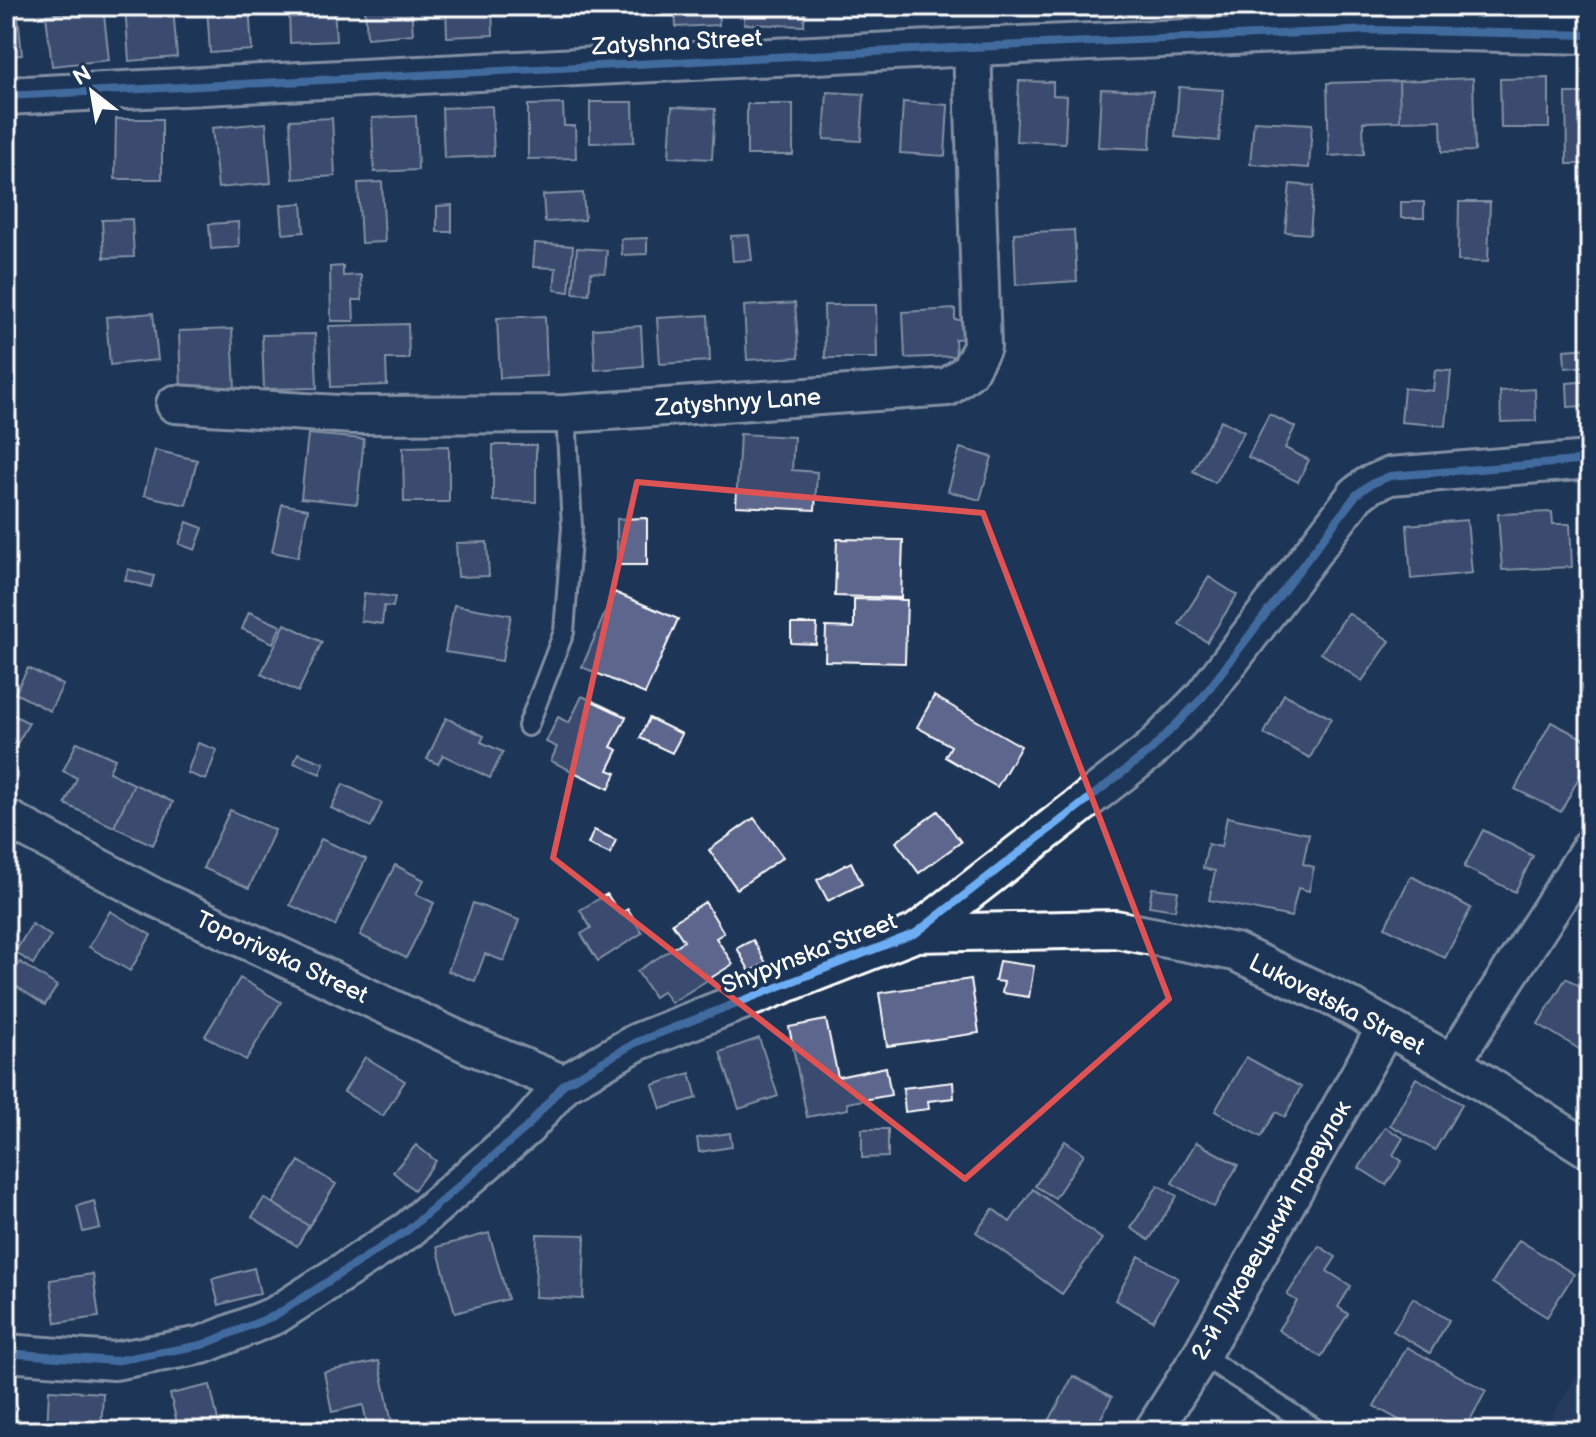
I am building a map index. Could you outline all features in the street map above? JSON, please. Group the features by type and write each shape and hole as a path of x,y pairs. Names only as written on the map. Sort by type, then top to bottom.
{"street":[{"name":"Zatyshna Street","path":"6,96 1373,30 1590,35"},
{"name":"Zatyshnyy Lane","path":"175,404 354,415 566,414 948,387 969,371 982,347 972,47"},
{"name":"Shypynska Street","path":"6,1353 114,1361 202,1345 276,1315 408,1230 527,1127 564,1084 637,1042 916,933 1150,751 1202,698 1356,495 1369,485 1390,476 1419,472 1590,460"},
{"name":"Toporivska Street","path":"6,818 154,897 470,1045 564,1084"},
{"path":"1452,1063 1590,848"},
{"name":"Lukovetska Street","path":"916,933 1115,929 1235,952 1338,1000 1452,1063 1590,1150"},
{"name":"2-й Луковецький провулок","path":"1153,1431 1201,1355 1386,1027"}],"lane":[{"path":"528,726 564,632 572,527 566,414"},
{"path":"1201,1355 1319,1431"}],"highlighted area":[{"path":"637,482 983,513 1169,999 965,1179 553,858"}],"shaded area":[{"path":"1590,1354 1590,1431 1543,1431"}],"building":[{"path":"6,6 17,6 22,55 6,56"},
{"path":"73,6 103,6 109,60 52,66 46,15 74,12"},
{"path":"125,6 173,6 177,57 129,61"},
{"path":"207,6 249,6 252,50 210,53"},
{"path":"289,6 334,6 336,41 290,43"},
{"path":"365,6 411,6 413,34 367,38"},
{"path":"446,6 492,6 493,35 447,37"},
{"path":"524,6 568,6 568,12 524,11"},
{"path":"675,6 718,6 719,25 676,27"},
{"path":"745,6 805,6 804,26 744,24"},
{"path":"904,6 952,6 952,14 904,13"},
{"path":"1473,78 1475,151 1442,152 1441,120 1400,121 1399,81"},
{"path":"1549,78 1549,128 1501,128 1500,79"},
{"path":"1019,81 1053,82 1053,95 1067,96 1065,143 1016,141"},
{"path":"1399,81 1400,121 1363,122 1364,154 1329,156 1327,83"},
{"path":"1179,87 1223,90 1219,141 1175,137"},
{"path":"1101,89 1153,91 1150,149 1098,147"},
{"path":"827,92 864,94 861,141 824,139"},
{"path":"1566,93 1590,93 1590,164 1567,164"},
{"path":"590,102 633,102 634,142 590,143"},
{"path":"903,102 948,105 945,156 900,153"},
{"path":"563,104 564,126 575,126 576,158 528,159 528,105"},
{"path":"747,104 793,104 793,155 747,155"},
{"path":"492,106 494,156 444,158 442,108"},
{"path":"672,107 715,109 712,159 669,157"},
{"path":"416,116 418,170 374,172 372,118"},
{"path":"332,118 335,176 293,179 290,120"},
{"path":"116,119 162,119 162,179 115,179"},
{"path":"1254,121 1312,124 1309,168 1250,164"},
{"path":"266,123 271,183 218,188 212,128"},
{"path":"382,182 385,242 361,243 358,183"},
{"path":"1290,184 1314,186 1310,234 1285,232"},
{"path":"583,193 585,220 545,222 543,195"},
{"path":"1401,202 1424,202 1424,218 1401,218"},
{"path":"1459,202 1490,202 1488,262 1458,261"},
{"path":"302,203 304,232 283,234 281,205"},
{"path":"452,205 452,232 437,232 437,206"},
{"path":"132,219 134,257 104,258 102,220"},
{"path":"238,222 239,247 211,249 209,224"},
{"path":"1074,230 1077,281 1016,285 1014,233"},
{"path":"749,235 752,260 733,261 731,236"},
{"path":"647,238 647,254 622,255 621,239"},
{"path":"535,243 573,246 569,292 554,290 556,268 533,267"},
{"path":"577,248 607,250 605,273 591,272 589,294 573,293"},
{"path":"343,266 343,276 361,275 362,300 353,300 354,321 331,321 330,267"},
{"path":"795,303 799,357 747,360 744,306"},
{"path":"824,305 876,305 877,358 825,358"},
{"path":"955,309 955,320 967,319 968,338 955,339 956,356 905,358 903,312"},
{"path":"153,313 158,360 110,365 106,317"},
{"path":"708,315 710,361 660,364 657,318"},
{"path":"545,316 547,376 500,378 497,318"},
{"path":"408,324 409,359 386,359 387,385 331,387 329,326"},
{"path":"641,326 643,366 595,370 593,329"},
{"path":"232,329 235,389 181,391 179,331"},
{"path":"315,334 317,388 264,389 262,335"},
{"path":"1590,348 1590,366 1565,368 1564,350"},
{"path":"1435,370 1451,371 1446,426 1401,422 1404,388 1433,391"},
{"path":"1590,381 1590,417 1585,418 1584,406 1568,407 1567,383"},
{"path":"1535,389 1536,421 1501,422 1500,391"},
{"path":"1269,414 1295,427 1285,448 1309,460 1298,482 1248,457"},
{"path":"1221,420 1244,432 1215,483 1193,471"},
{"path":"308,434 364,439 357,504 301,498"},
{"path":"740,434 794,437 792,470 817,472 815,510 736,506"},
{"path":"493,445 536,445 536,502 493,501"},
{"path":"449,446 449,502 404,502 403,447"},
{"path":"960,448 992,457 980,500 948,491"},
{"path":"155,450 197,460 186,505 144,495"},
{"path":"282,504 308,509 298,557 272,552"},
{"path":"1552,512 1553,524 1570,524 1572,567 1502,570 1498,514"},
{"path":"647,518 647,565 617,565 617,519"},
{"path":"1467,520 1472,573 1411,579 1407,525"},
{"path":"187,522 203,528 195,550 179,544"},
{"path":"837,539 903,540 901,598 835,596"},
{"path":"487,542 489,576 458,577 456,543"},
{"path":"128,569 154,576 151,587 125,580"},
{"path":"1209,577 1237,595 1207,642 1179,624"},
{"path":"614,592 678,619 645,694 582,667"},
{"path":"364,593 395,597 393,607 384,606 382,624 361,621"},
{"path":"854,599 907,600 905,663 825,661 826,627 854,628"},
{"path":"454,605 511,615 502,661 445,652"},
{"path":"249,612 281,626 273,643 242,629"},
{"path":"1348,613 1390,641 1362,681 1321,653"},
{"path":"285,624 322,642 298,692 261,674"},
{"path":"791,624 817,624 816,644 791,643"},
{"path":"28,668 63,685 50,711 15,693"},
{"path":"1284,694 1331,718 1310,758 1264,734"},
{"path":"582,696 626,717 611,747 618,750 608,770 616,773 609,789 551,761 557,747 546,742 558,717 569,723"},
{"path":"934,696 1021,746 997,787 945,757 951,746 917,727"},
{"path":"6,711 29,723 13,751 6,747"},
{"path":"446,718 484,736 481,742 503,752 490,778 443,755 438,764 427,759"},
{"path":"649,718 682,734 672,753 640,738"},
{"path":"1551,722 1590,742 1590,756 1561,812 1515,789"},
{"path":"77,742 115,759 109,772 134,784 114,827 65,804 77,778 63,771"},
{"path":"198,743 217,750 206,780 187,773"},
{"path":"298,753 324,763 320,774 294,763"},
{"path":"134,784 173,802 153,845 114,827"},
{"path":"343,784 382,803 371,827 331,808"},
{"path":"230,810 275,830 249,888 203,868"},
{"path":"938,811 961,842 919,873 896,842"},
{"path":"1227,817 1309,834 1303,864 1314,867 1309,891 1298,888 1291,917 1209,900 1215,871 1203,868 1208,844 1221,847"},
{"path":"754,818 783,857 737,889 709,850"},
{"path":"594,830 616,840 610,854 588,844"},
{"path":"1483,830 1533,856 1515,892 1464,867"},
{"path":"321,839 366,859 335,926 290,905"},
{"path":"851,862 862,884 828,901 817,880"},
{"path":"395,865 424,880 416,894 434,903 406,958 360,935"},
{"path":"1411,876 1471,908 1445,958 1385,927"},
{"path":"1152,888 1178,891 1175,910 1149,906"},
{"path":"607,894 620,914 628,909 642,933 598,961 581,934 591,928 580,910"},
{"path":"705,902 724,933 716,938 733,964 671,1003 663,991 654,997 637,971 684,941 672,923"},
{"path":"473,903 519,920 504,961 485,954 475,981 448,971"},
{"path":"110,911 151,935 130,971 89,947"},
{"path":"32,924 51,936 33,964 15,952"},
{"path":"753,940 766,963 750,972 737,948"},
{"path":"999,961 1034,966 1029,997 1002,993 1004,982 995,981"},
{"path":"20,962 57,986 45,1005 8,981"},
{"path":"240,978 281,1002 246,1060 205,1036"},
{"path":"1566,978 1590,992 1590,1043 1584,1052 1538,1024"},
{"path":"971,979 979,1033 887,1046 879,993"},
{"path":"826,1020 838,1077 886,1067 891,1095 847,1103 848,1109 807,1117 789,1027"},
{"path":"759,1038 778,1096 739,1109 720,1052"},
{"path":"365,1057 405,1081 383,1116 344,1092"},
{"path":"1246,1057 1301,1087 1285,1117 1276,1112 1261,1137 1215,1111"},
{"path":"690,1073 697,1098 661,1109 653,1085"},
{"path":"1416,1078 1462,1104 1435,1150 1390,1125"},
{"path":"953,1082 954,1098 928,1101 929,1109 905,1112 903,1088"},
{"path":"1385,1127 1403,1138 1393,1155 1402,1161 1386,1185 1359,1168"},
{"path":"862,1129 888,1129 888,1157 862,1158"},
{"path":"730,1133 732,1147 699,1152 697,1138"},
{"path":"1065,1141 1084,1154 1055,1198 1035,1186"},
{"path":"1196,1142 1238,1165 1214,1207 1172,1183"},
{"path":"416,1145 436,1161 414,1190 393,1172"},
{"path":"299,1161 336,1184 309,1226 273,1203"},
{"path":"1158,1185 1177,1196 1149,1240 1131,1228"},
{"path":"1033,1189 1102,1239 1062,1294 976,1232 993,1209 1010,1222"},
{"path":"264,1198 309,1226 297,1246 252,1217"},
{"path":"94,1201 100,1228 83,1232 77,1206"},
{"path":"489,1233 508,1299 455,1313 437,1247"},
{"path":"537,1234 585,1235 583,1299 535,1297"},
{"path":"1519,1240 1574,1274 1547,1317 1492,1283"},
{"path":"1319,1246 1336,1257 1327,1271 1351,1286 1338,1307 1348,1314 1321,1357 1278,1330 1297,1301 1287,1295"},
{"path":"1139,1256 1178,1278 1153,1321 1115,1300"},
{"path":"254,1268 260,1293 219,1305 212,1279"},
{"path":"93,1274 99,1317 56,1323 50,1280"},
{"path":"1413,1298 1449,1320 1430,1353 1393,1331"},
{"path":"1407,1347 1486,1391 1464,1431 1419,1431 1374,1406"},
{"path":"379,1361 392,1423 368,1428 363,1405 332,1412 324,1372"},
{"path":"1073,1376 1112,1397 1094,1431 1064,1431 1048,1423"},
{"path":"210,1385 220,1429 179,1431 170,1394"},
{"path":"49,1390 103,1393 101,1431 47,1431"}],"cycle path":[{"path":"6,96 1373,30 1590,35"},
{"path":"6,1353 114,1361 202,1345 276,1315 408,1230 527,1127 564,1084 637,1042 916,933 1150,751 1202,698 1356,495 1369,485 1390,476 1590,460"}]}
